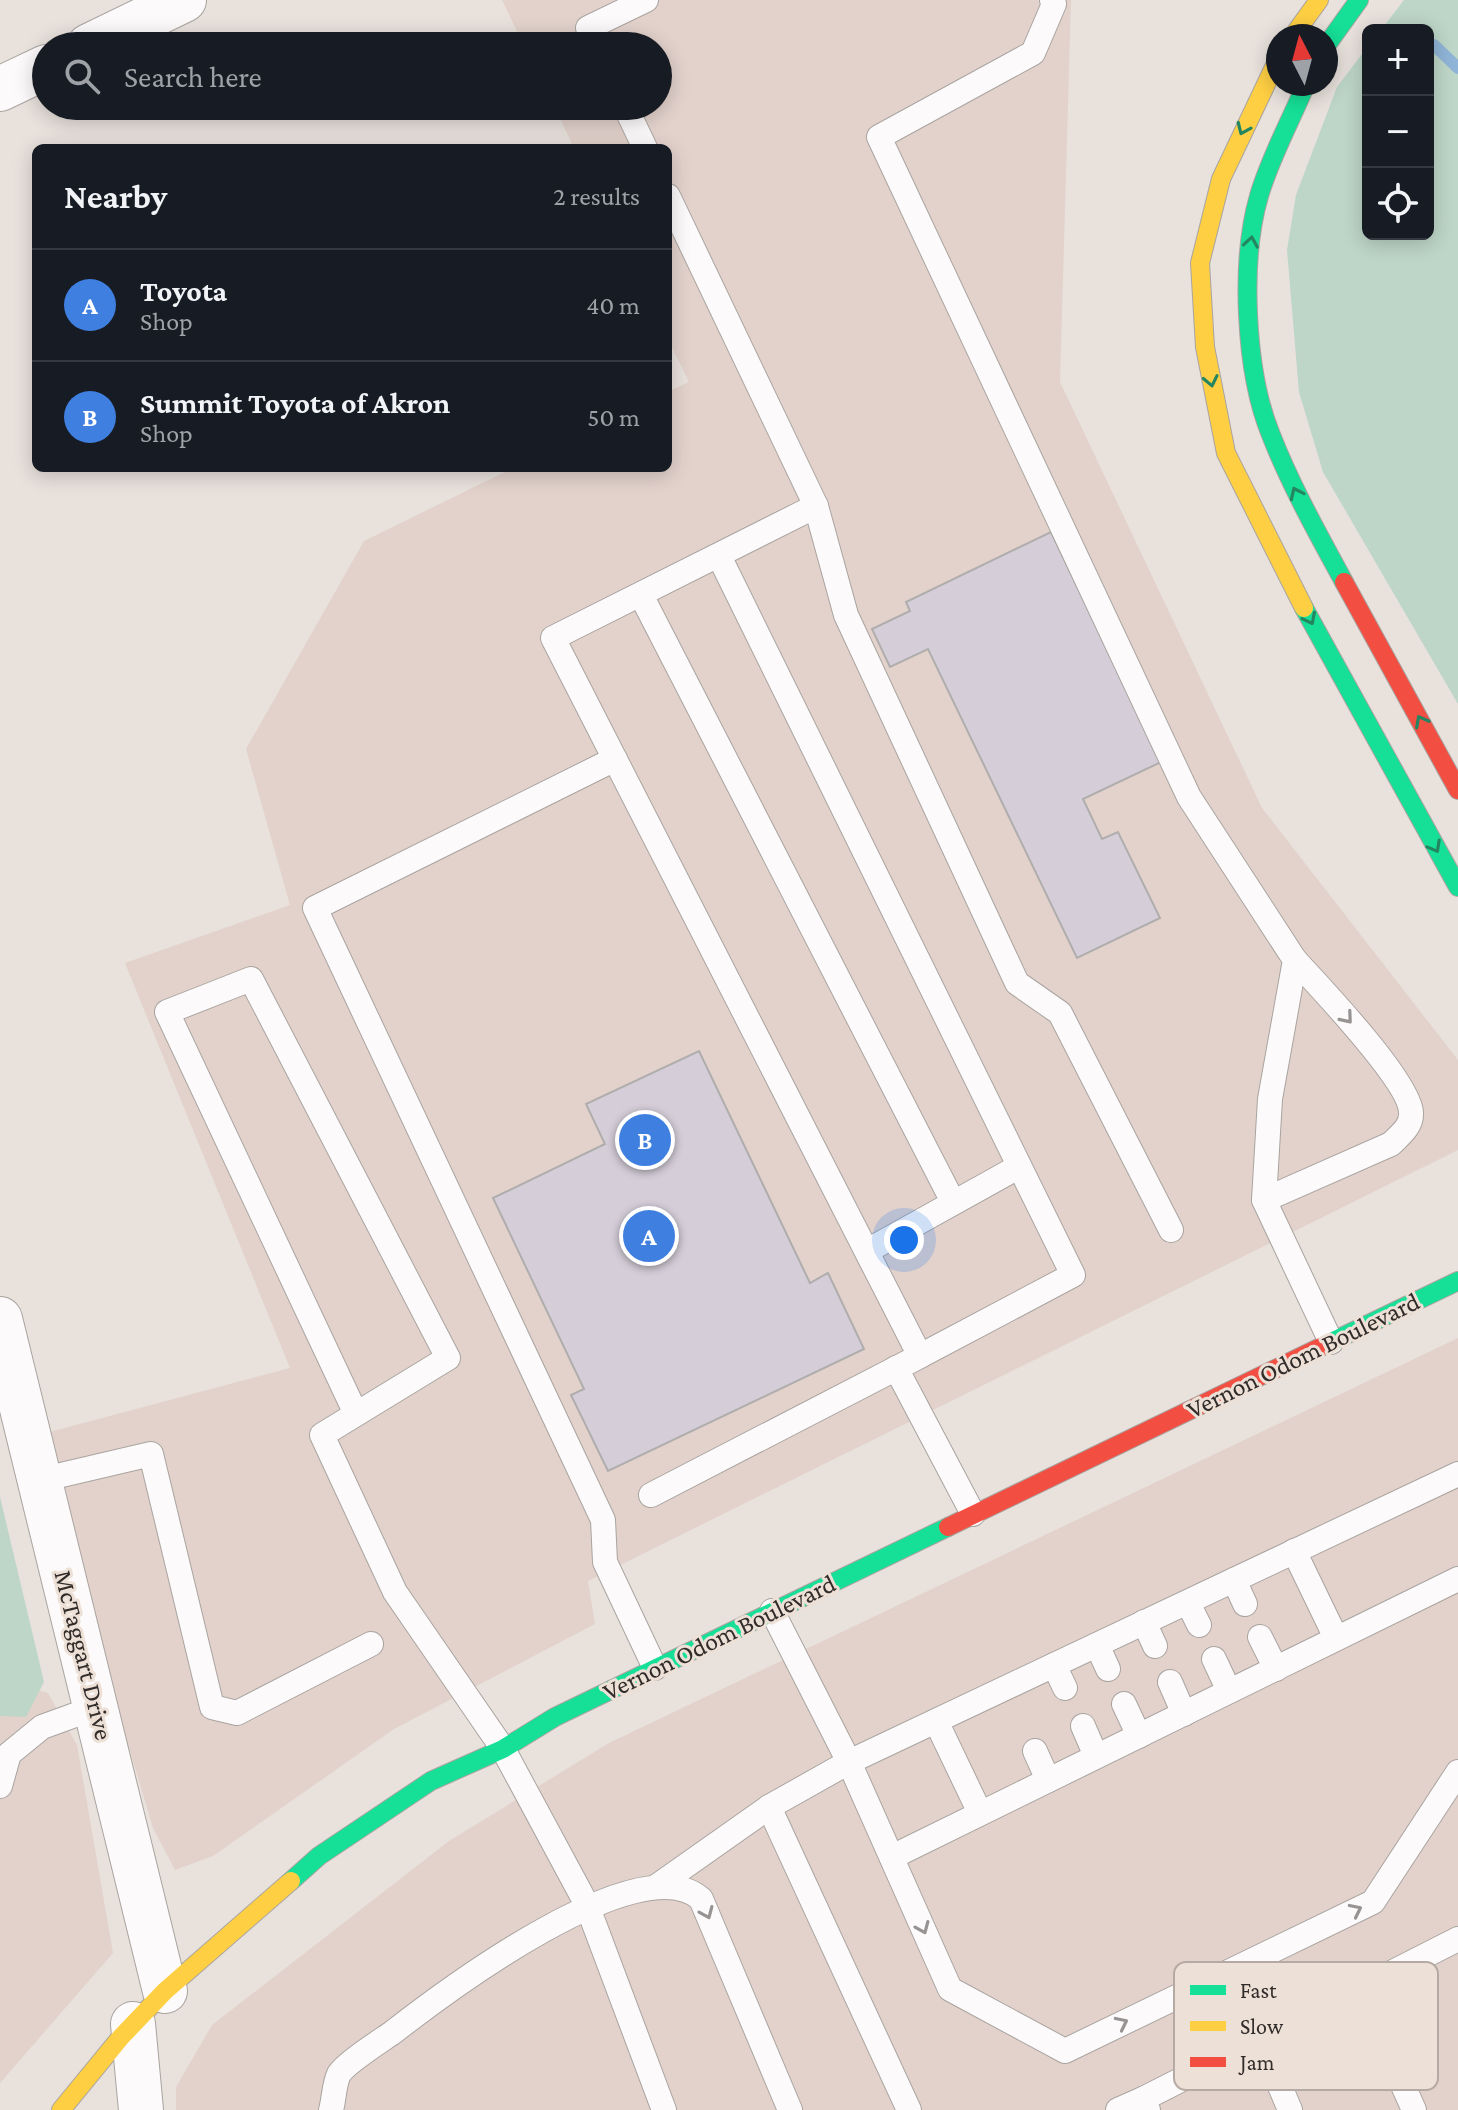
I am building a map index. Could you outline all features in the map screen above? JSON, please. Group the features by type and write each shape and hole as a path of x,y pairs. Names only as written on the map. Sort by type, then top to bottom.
{"main road":[{"path":"1302,24 1319,0"},
{"path":"1338,29 1359,0"},
{"path":"1266,84 1221,179 1200,263 1205,347 1226,453 1316,631 1458,887"},
{"path":"1301,96 1259,196 1245,282 1256,371 1269,432 1299,500 1458,790"},
{"name":"Vernon Odom Boulevard","path":"61,2110 165,1991 319,1856 431,1781 503,1749 555,1717 772,1611 1458,1281"}],"street":[{"path":"118,32 184,0"},
{"path":"0,89 32,74"},
{"name":"McTaggart Drive","path":"0,1319 165,1991"},
{"path":"133,2024 141,2110"}],"lane":[{"path":"590,32 588,28 646,0"},
{"path":"1052,0 1054,4 1033,53 879,137 1189,797 1295,960 1370,1046 1406,1097 1412,1114 1407,1128 1391,1144 1264,1200"},
{"path":"632,120 643,144"},
{"path":"672,204 816,506 846,615 1017,983 1060,1013 1171,1230"},
{"path":"816,506 553,638 920,1356"},
{"path":"651,1495 1073,1275 719,556"},
{"path":"641,595 953,1202"},
{"path":"615,759 315,908 603,1520 605,1562 655,1668"},
{"path":"1295,960 1270,1099 1264,1200 1331,1342"},
{"path":"356,1414 167,1012 251,979 448,1358 322,1435 395,1592 503,1749 587,1905 664,2110"},
{"path":"867,1251 1018,1167"},
{"path":"896,1368 973,1514"},
{"path":"40,1480 151,1454 212,1707 237,1713 371,1644"},
{"path":"331,2110 339,2073 459,1980 587,1905 657,1886 769,1807 849,1762 936,1721 1010,1699 1054,1665 1458,1474"},
{"path":"1294,1551 1336,1638"},
{"path":"892,1857 1458,1579"},
{"path":"1234,1580 1245,1604"},
{"path":"1188,1603 1199,1625"},
{"path":"772,1611 849,1762 950,1989 1065,2051 1174,1998"},
{"path":"1144,1622 1155,1646"},
{"path":"1260,1637 1276,1669"},
{"path":"1097,1645 1108,1669"},
{"path":"1214,1659 1229,1691"},
{"path":"1054,1665 1065,1688"},
{"path":"1170,1682 1184,1714"},
{"path":"1124,1704 1139,1736"},
{"path":"0,1786 9,1754 42,1727 97,1707"},
{"path":"936,1721 980,1813"},
{"path":"1083,1726 1096,1756"},
{"path":"1035,1751 1048,1780"},
{"path":"1249,1962 1373,1902 1458,1772"},
{"path":"769,1807 909,2110"},
{"path":"657,1886 694,1892 701,1899 790,2110"},
{"path":"1413,1962 1458,1939"},
{"path":"1118,2110 1145,2104 1174,2088"},
{"path":"1282,2090 1290,2110"},
{"path":"1405,2090 1414,2110"}],"shaded area":[{"path":"502,0 1071,0 1060,382 1262,808 1458,1060 1458,1150 588,1581 595,1624 394,1729 213,1856 175,1870 153,1828 108,1677 46,1433 290,1368 125,963 290,905 246,749 364,541 505,472 672,472 672,390 689,382 672,347 672,144 572,144 561,120 672,120 672,32 517,32"},
{"path":"1458,1338 1458,2110 176,2110 176,2087 212,2025 449,1841 609,1743"},
{"path":"0,1681 48,1693 77,1745 113,1953 0,2083"}],"green space":[{"path":"1404,0 1458,0 1458,704 1323,472 1299,392 1287,250 1296,195 1334,96 1338,96 1338,86 1362,54 1362,240 1434,240 1434,24 1386,24"},
{"path":"0,1497 44,1682 26,1717 0,1716"}],"building":[{"path":"1051,532 1161,762 1083,799 1102,839 1118,832 1160,918 1077,958 928,649 890,667 872,629 910,611 906,602"},
{"path":"699,1051 810,1283 828,1273 864,1349 608,1471 571,1395 584,1389 493,1198 605,1144 586,1104"}],"waterway":[{"path":"1434,45 1458,68"}],"traffic: fast":[{"path":"1338,29 1359,0"},
{"path":"1301,96 1259,196 1249,252 1248,316 1255,380 1271,435 1296,491 1344,582"},
{"path":"1304,608 1458,887"},
{"path":"1329,1343 1458,1281"},
{"path":"291,1881 319,1856 431,1781 503,1749 555,1717 948,1527"}],"traffic: slow":[{"path":"1302,24 1319,0"},
{"path":"1266,84 1221,179 1200,263 1205,347 1226,453 1304,608"},
{"path":"61,2110 121,2037 165,1991 291,1881"}],"traffic: jam":[{"path":"1344,582 1458,790"},
{"path":"948,1527 1329,1343"}],"place":[{"name":"Summit Toyota of Akron","path":"645,1140"},
{"name":"Toyota","path":"649,1236"}]}
